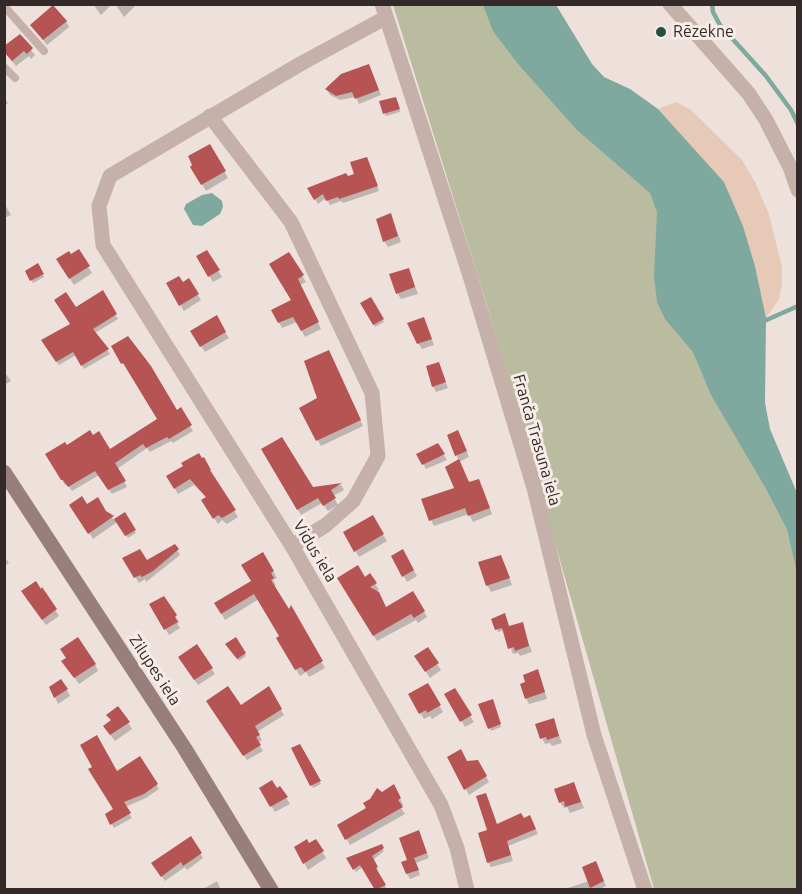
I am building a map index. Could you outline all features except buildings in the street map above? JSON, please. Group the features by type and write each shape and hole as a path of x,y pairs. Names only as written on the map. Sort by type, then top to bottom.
{"main road":[{"name":"Zilupes iela","path":"4,472 185,749 271,890"}],"street":[{"path":"670,4 749,94 766,120 798,190"},
{"path":"292,546 326,525 353,501 378,456 372,393 291,222 210,116 383,11"},
{"name":"Franča Trasuna iela","path":"383,11 470,276 534,488 594,735 645,890"},
{"name":"Vidus iela","path":"210,116 110,176 99,206 103,245 292,546 441,805 457,848 467,890"}],"lane":[{"path":"4,6 44,51"},
{"path":"4,67 15,78"}],"green space":[{"path":"393,5 523,5 665,168 797,541 797,889 654,889 486,302"}],"sand":[{"path":"676,102 691,110 742,160 769,214 782,267 782,284 779,299 766,318 755,266 743,226 724,182 658,109"}],"water":[{"path":"483,5 556,5 592,64 604,77 630,89 658,109 724,182 743,226 755,266 766,318 765,403 770,429 797,493 797,573 787,529 711,395 693,352 665,319 657,302 654,276 657,212 650,193 577,130 518,64 493,31"},
{"path":"212,193 222,201 223,207 220,214 202,226 193,225 184,209 186,204 202,195"}],"waterway":[{"path":"712,4 713,12 720,25 766,76 791,110 798,124"},
{"path":"762,322 798,306"}],"place":[{"name":"Rēzekne","path":"661,32"}]}
